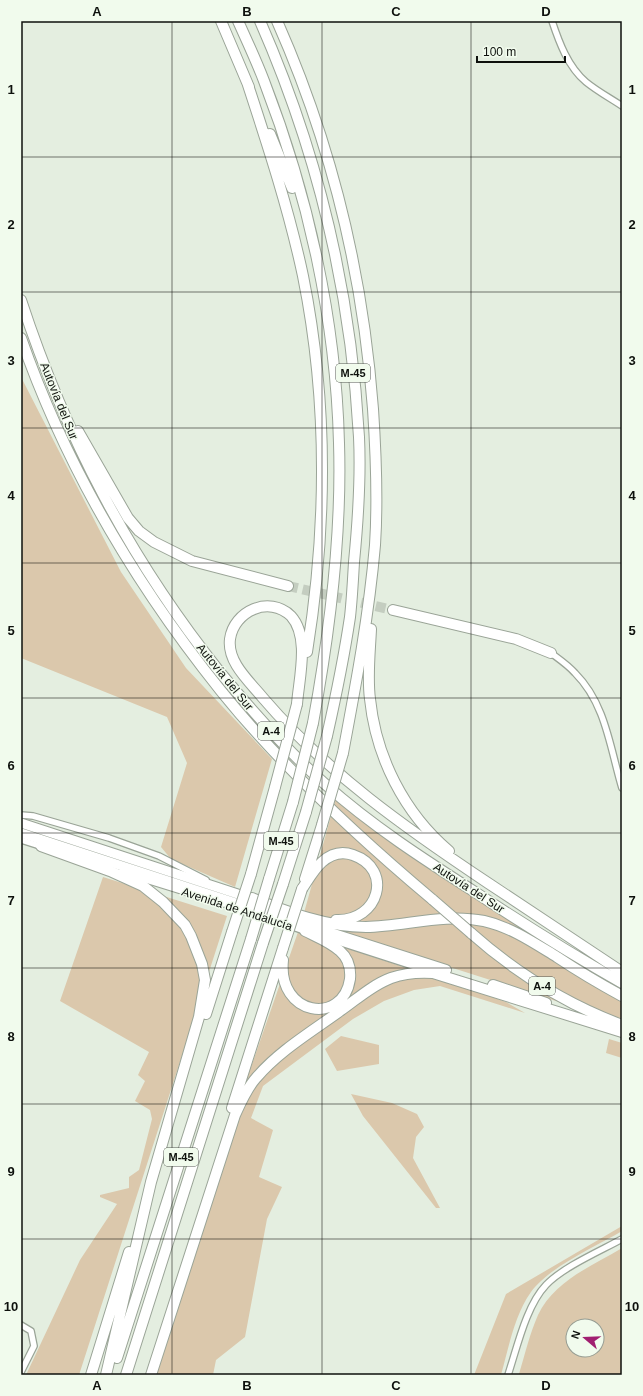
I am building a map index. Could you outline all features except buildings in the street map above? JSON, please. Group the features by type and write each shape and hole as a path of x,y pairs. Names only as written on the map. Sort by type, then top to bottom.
{"highway":[{"path":"221,21 289,176 326,309"},
{"name":"M-45","path":"111,1375 251,939 293,802 313,723 331,615 340,486 338,426 333,363 326,309 313,240 296,175 264,81 238,21"},
{"name":"M-45","path":"126,1375 306,812 327,736 342,668 350,615 356,540 359,479 359,437 340,272 314,167 281,70 260,21"},
{"path":"148,1375 302,889 343,753 358,674 370,596 375,543 374,434 370,369 356,269 343,210 315,113 297,66 277,21"},
{"path":"91,1375 151,1182 251,874 276,788 297,704 314,610 320,540 322,464 320,402 303,278 293,232 280,182 247,82"},
{"name":"Autovía del Sur","path":"21,300 62,412 102,494 146,569 197,643 272,732 324,784 383,830 458,882 622,983"},
{"name":"Autovía del Sur","path":"21,338 38,383 74,464 117,543 173,629 222,692 273,750 340,816 495,955 559,997 590,1013 622,1025"},
{"path":"44,364 84,443 128,518 139,531 154,542 192,561 288,586"},
{"path":"370,596 370,698 375,729 383,757 396,785 412,811 441,844 481,878"},
{"path":"297,704 302,640 298,627 290,616 279,608 267,606 254,608 241,615 232,629 230,651 242,674 278,716 347,782 428,843 622,972"},
{"path":"393,610 516,639 551,653"},
{"path":"41,846 110,871 143,886 163,902 180,919 191,936 197,948 205,980 202,1004 151,1182 106,1375"},
{"path":"251,903 286,906 327,918 345,919 356,917 370,906 376,890 376,882 372,868 366,861 346,852 338,853 322,862 302,889"},
{"path":"251,903 285,910 341,926 366,926 458,918 484,921 502,926 530,941 622,996"},
{"path":"251,903 532,997 622,1032"},
{"path":"283,948 283,977 287,991 292,998 298,1003 319,1009 336,1003 343,998 349,986 351,972 348,962 341,952 329,943 305,931"},
{"path":"151,1375 235,1115 255,1078 274,1059 292,1045 379,984 406,974 433,972 622,1032"}],"main road":[{"name":"Avenida de Andalucía","path":"21,823 228,891 251,903"},
{"name":"Avenida de Andalucía","path":"21,833 251,903"}],"street":[{"path":"552,21 561,47 586,82 622,106"},
{"path":"551,653 575,673 592,694 604,718 622,788"},
{"path":"21,815 33,816 109,838 159,856 228,891"},
{"name":"Avenida de Andalucía","path":"21,840 250,912 433,972"},
{"path":"508,1375 529,1312 545,1286 559,1274 622,1239"},
{"path":"21,1325 31,1331 34,1346 21,1372"}],"shaded area":[{"path":"21,377 121,572 186,668 272,759 235,887 171,859 161,847 187,763 167,717 21,658"},
{"path":"336,798 622,996 622,1022 302,920"},
{"path":"103,877 227,916 79,1375 26,1375 80,1260 117,1204 100,1197 100,1195 129,1188 129,1177 139,1170 152,1119 150,1110 135,1101 145,1081 138,1075 149,1052 60,1001"},
{"path":"298,932 473,990 506,1002 525,1013 440,986 414,990 384,1001 353,1019 263,1086 251,1118 273,1130 259,1177 282,1187 267,1219 245,1337 216,1360 213,1375 154,1375 243,1090"},
{"path":"341,1036 379,1045 379,1064 337,1071 325,1049"},
{"path":"609,1039 622,1043 622,1058 606,1053"},
{"path":"351,1094 392,1103 417,1114 424,1127 416,1137 413,1158 440,1208 436,1208 363,1116"},
{"path":"622,1226 622,1231 549,1274 531,1292 516,1321 501,1375 474,1375 506,1294"},
{"path":"622,1248 622,1375 519,1374 532,1329 545,1303 564,1284 586,1268"}],"tunnel":[{"path":"288,586 393,610"}]}
